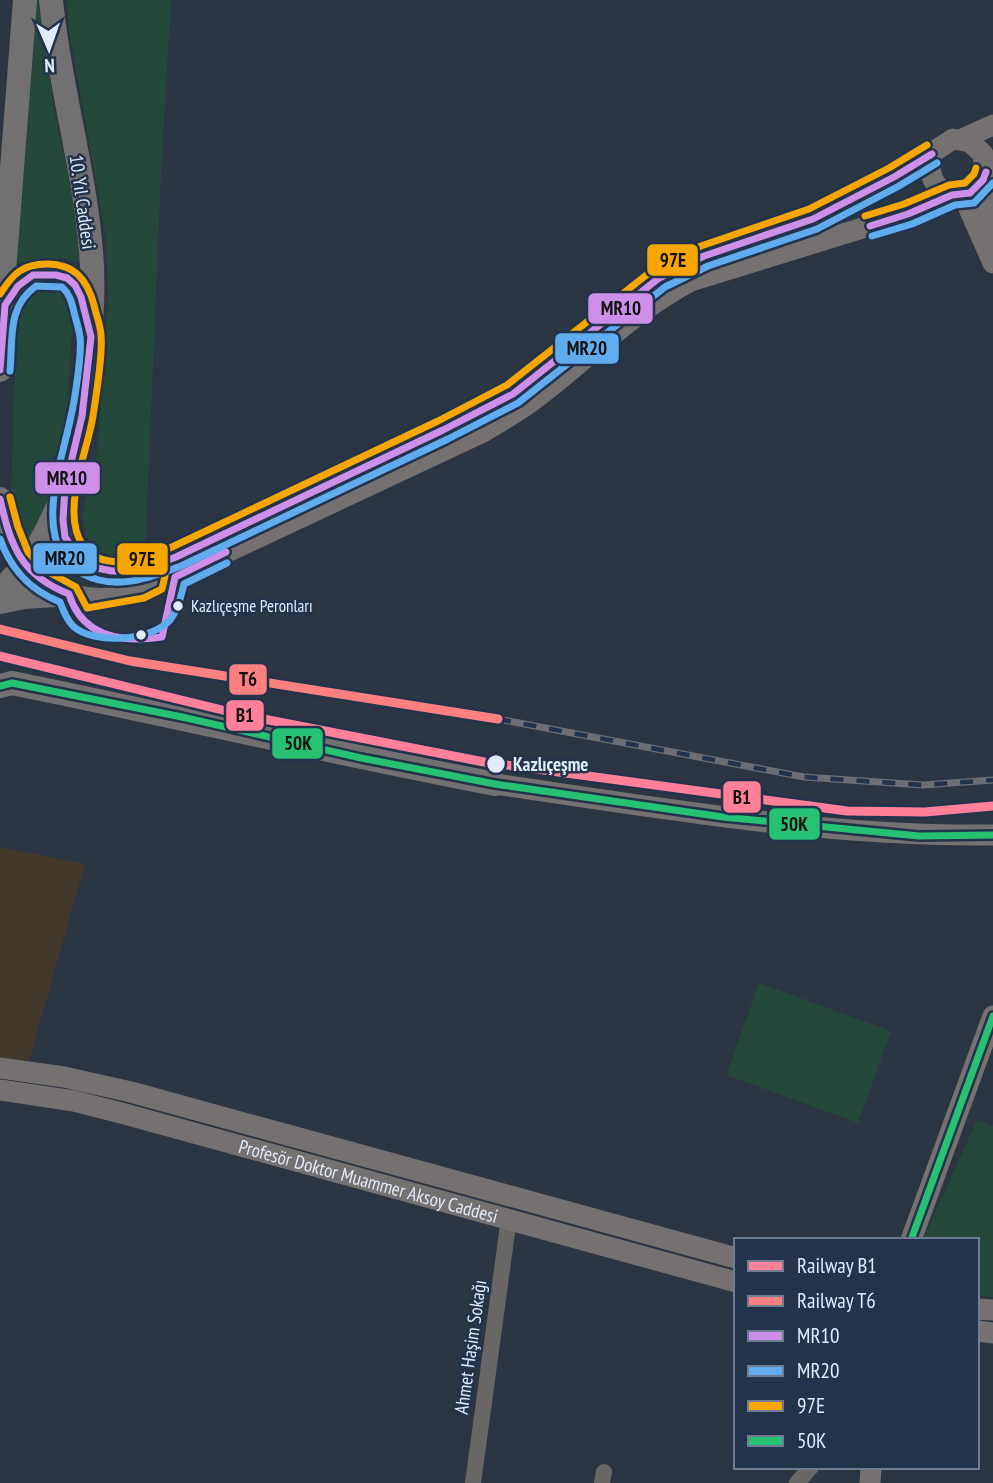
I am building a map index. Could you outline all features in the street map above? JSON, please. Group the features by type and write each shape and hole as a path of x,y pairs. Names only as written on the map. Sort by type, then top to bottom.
{"main road":[{"path":"0,370 4,271 25,0"},
{"name":"10. Yıl Caddesi","path":"0,594 41,541 65,488 82,416 90,337 93,282 91,249 51,0"},
{"path":"65,488 65,537 81,561 92,567 139,572 443,430 513,394 659,278 704,256 813,219 894,177 953,139 962,139 993,125"},
{"path":"962,139 978,147 988,164 993,229"},
{"path":"932,154 930,171 933,180 944,192 958,195"},
{"path":"0,499 8,537 24,565 46,583 69,594 93,599 114,599 144,591 482,432 527,405 638,315 665,295 691,281 908,214 958,195 978,187 988,164"},
{"path":"958,195 993,263"},
{"path":"3,315 18,286 33,275 56,275 67,278 75,285 90,337"},
{"path":"0,602 24,597 69,594"},
{"path":"0,686 12,683 495,784 723,817 919,836 993,835"},
{"path":"912,1238 993,1016"},
{"name":"Profesör Doktor Muammer Aksoy Caddesi","path":"0,1068 64,1077 131,1092 734,1257"},
{"name":"Profesör Doktor Muammer Aksoy Caddesi","path":"0,1090 74,1101 734,1281"}],"street":[{"name":"Ahmet Haşim Sokağı","path":"473,1483 509,1218"},
{"path":"797,1483 809,1469"}],"shaded area":[{"path":"0,847 85,864 29,1061 0,1057"}],"green space":[{"path":"32,0 38,0 55,114 77,217 81,262 51,258 15,265"},
{"path":"67,0 171,0 145,556 117,559 103,555 91,546 85,534 82,516 97,453 108,301 106,238 69,30"},
{"path":"42,285 63,293 73,313 65,451 59,478 25,547 13,521 11,492 17,311 25,294"},
{"path":"58,546 73,568 65,584 38,569 49,550"},
{"path":"759,983 891,1031 858,1123 726,1075"},
{"path":"977,1120 993,1126 993,1297 979,1295 979,1238 924,1238"}],"railway":[{"path":"498,719 804,777 923,785 993,780"}],"rail line":[{"name":"T6","path":"0,629 130,661 498,719"},
{"name":"B1","path":"0,656 243,715 484,762 847,811 925,812 993,806"}],"transit line":[{"name":"97E","path":"0,294 19,272 38,264 56,265 72,270 88,288 100,328 101,354 93,416 76,489 75,521 83,546 92,554 104,560 119,562 141,559 438,421 507,385 654,269 701,246 809,209 889,168 927,145"},
{"name":"MR10","path":"0,370 5,305 18,286 33,275 67,278 75,285 81,297 91,337 82,416 65,488 65,537 81,561 92,567 112,571 139,571 176,557 513,394 659,278 704,256 813,219 932,154"},
{"name":"MR20","path":"10,371 13,324 20,303 36,286 62,287 71,300 80,344 74,399 53,501 57,544 67,561 83,574 107,582 132,581 181,566 518,403 665,287 708,266 817,229 937,163"},
{"name":"97E","path":"865,216 904,204 949,185 965,183 976,168"},
{"name":"MR10","path":"870,226 908,214 952,195 970,193 983,180 986,172"},
{"name":"MR20","path":"872,236 912,224 955,205 974,203 993,183"},
{"name":"97E","path":"10,497 28,552 45,570 76,587 87,608 144,598 162,589 165,576"},
{"name":"MR10","path":"0,499 14,545 29,568 40,578 69,594 83,620 105,634 132,639 162,637 175,577 226,552"},
{"name":"MR20","path":"0,539 23,578 60,602 73,626 82,632 108,638 137,636 161,627 175,612 184,584 227,563"},
{"name":"50K","path":"0,686 12,683 495,784 723,817 919,836 993,835"},
{"name":"50K","path":"912,1238 993,1016"}],"place":[{"name":"Kazlıçeşme Peronları","path":"178,606"},
{"name":"Kazlıçeşme","path":"496,764"}]}
